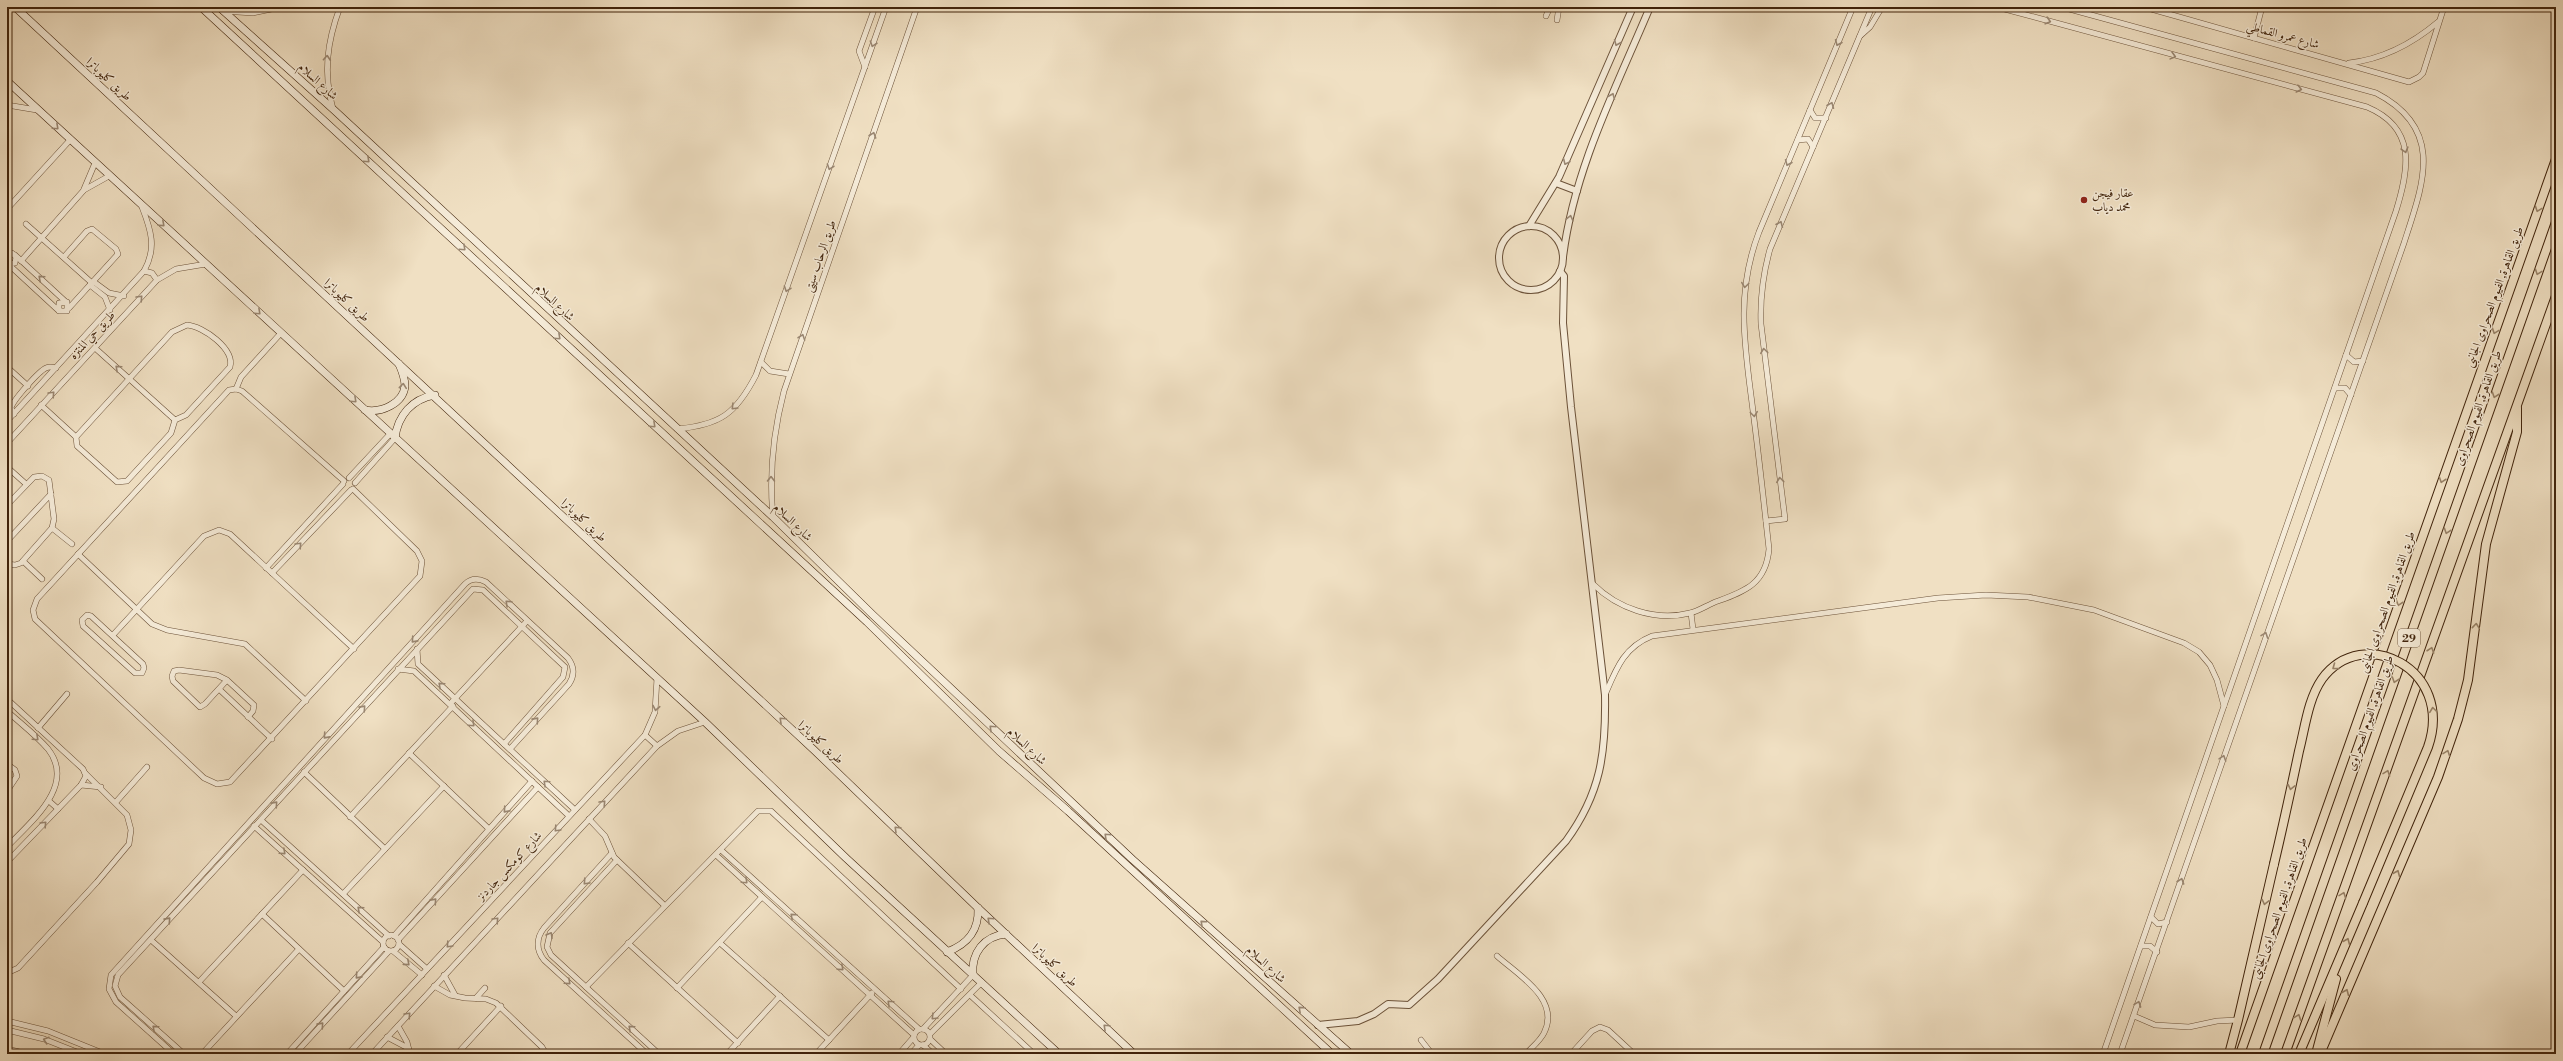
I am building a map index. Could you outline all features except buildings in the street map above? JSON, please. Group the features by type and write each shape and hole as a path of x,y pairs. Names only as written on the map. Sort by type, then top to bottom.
{"main road":[{"name":"طريق كليوباترا","path":"15,7 399,364 435,395 836,771 978,908 1134,1054"},
{"name":"شارع السلام","path":"201,7 867,622 999,751 1068,811 1332,1054"},
{"name":"شارع السلام","path":"221,9 334,110 773,518 873,615 1132,859 1350,1054"},
{"path":"7,81 657,678 947,952 1060,1054"},
{"path":"338,134 348,124"},
{"name":"طريق القاهرة, الفيوم الصحراوى الجانبى","path":"2240,1054 2556,159"},
{"name":"طريق القاهرة, الفيوم الصحراوى","path":"2263,1054 2556,222"},
{"name":"29","path":"2285,1054 2556,296"},
{"path":"365,410 384,409 401,395 404,381 399,364"},
{"path":"393,436 398,424 408,408 420,400 435,395"},
{"path":"2320,1054 2440,771 2458,719 2468,680 2486,544 2517,432 2517,408"},
{"path":"867,622 873,615"},
{"path":"2228,1054 2238,1020 2305,728 2316,688 2331,669 2353,658 2378,656 2401,663 2420,678 2427,688 2433,706 2434,724 2428,747 2299,1054"},
{"path":"947,952 966,942 974,933 977,923 978,908"},
{"path":"973,975 974,960 980,947 991,938 1006,934"},
{"path":"2316,1054 2338,962"}],"street":[{"path":"221,9 253,13 281,7"},
{"path":"334,110 329,94 326,59 329,42 340,7"},
{"path":"865,67 859,51 874,7"},
{"name":"طريق الرحاب سيتى","path":"676,429 705,426 719,420 747,393 761,362 886,7"},
{"name":"طريق الرحاب سيتى","path":"773,518 771,481 773,445 779,409 789,374 917,7"},
{"path":"1546,16 1550,7"},
{"path":"1557,20 1559,7"},
{"path":"1529,226 1556,182 1633,7"},
{"path":"1563,257 1561,247 1548,231 1529,226 1514,231 1501,245 1499,264 1507,280 1523,289 1532,290 1549,285 1560,271 1563,257 1577,191 1604,114 1650,7"},
{"path":"1593,584 1616,602 1635,610 1660,615 1691,613 1708,604 1746,590 1756,582 1769,556 1743,328 1744,292 1754,244 1853,7"},
{"path":"1766,521 1784,519 1761,331 1761,296 1770,249 1872,7"},
{"path":"1859,37 1870,27 1882,7"},
{"path":"1996,7 2361,105 2380,114 2390,123 2404,144 2407,162 2407,175 2335,388 2103,1054"},
{"path":"2062,7 2366,89 2386,98 2403,112 2420,140 2424,161 2423,181 2363,361 2244,694 2157,952 2120,1054"},
{"name":"شارع عمرو القماطي","path":"2144,7 2163,10 2254,38 2347,63 2403,81 2414,80 2423,73 2444,7"},
{"path":"2254,38 2262,7"},
{"name":"شارع عمرو القماطي","path":"2347,63 2374,58 2400,49 2439,21"},
{"path":"7,104 38,110"},
{"path":"1810,110 1817,119 1826,118"},
{"path":"1798,140 1806,138 1813,147"},
{"path":"7,208 70,140"},
{"path":"21,261 84,190 95,163"},
{"path":"84,190 109,176"},
{"path":"1556,182 1577,191"},
{"name":"طريق حي المنتزه","path":"7,421 124,296 144,271 150,260 153,242 151,229 142,205"},
{"path":"26,224 92,283 105,297 110,310"},
{"path":"7,263 59,311 65,312 68,305 92,283 118,254 95,230 88,231 64,257"},
{"path":"7,255 15,255 68,305"},
{"path":"7,263 15,263 15,255"},
{"name":"طريق حي المنتزه","path":"7,443 157,280 176,269 206,264"},
{"path":"144,271 152,273 157,280"},
{"path":"1318,1024 1358,1021 1374,1014 1388,1004 1409,1005 1438,979 1566,841 1590,801 1600,771 1606,741 1605,695 1571,408 1563,323 1564,276 1560,271"},
{"path":"92,283 109,294 124,296"},
{"path":"59,311 59,303 68,305"},
{"path":"41,405 76,436 77,446 115,481 122,483 171,433 175,420 186,415 228,371 231,359 228,351 199,327 181,326 172,332 76,436"},
{"path":"236,389 240,377 281,332"},
{"path":"95,348 175,420"},
{"path":"2346,354 2352,361 2363,361"},
{"path":"761,362 770,371 789,374"},
{"path":"7,367 28,386"},
{"path":"14,414 12,404 28,386 46,368 56,368"},
{"path":"2335,388 2344,388 2351,395"},
{"path":"346,481 346,490 352,490 417,551 422,566 417,580 236,778 223,784 210,782 38,622 33,615 35,602 226,393 236,389 242,391 346,481 355,483"},
{"path":"266,568 374,451 393,436"},
{"path":"272,573 352,490 355,483 380,456 393,436"},
{"path":"374,451 380,456"},
{"path":"7,467 26,484"},
{"path":"360,467 365,472"},
{"path":"7,505 9,498 34,477 42,476 49,480 52,528 23,561 16,565 7,564"},
{"path":"7,541 51,494"},
{"path":"52,528 72,544"},
{"path":"113,635 204,536 214,530 230,534 354,649"},
{"path":"78,554 152,624 163,630 245,644 306,701"},
{"path":"23,561 42,579"},
{"path":"174,1054 111,996 109,982 115,969 468,581 475,579 486,582 568,658 573,672 568,684 510,749"},
{"path":"184,1054 117,992 116,981 118,975 417,648 473,589 483,590 522,626 563,664 565,674 504,744"},
{"path":"1605,695 1620,660 1637,643 1656,635 1938,598 1986,595 2050,600 2110,615 2192,647 2205,658 2212,669 2224,706"},
{"path":"1691,613 1693,629"},
{"path":"87,615 91,616 113,635 142,664 144,668 142,673 135,672 83,626 82,618 87,615"},
{"path":"350,816 409,753 456,698 527,620"},
{"path":"417,648 418,664 575,810"},
{"path":"398,669 414,671 569,816"},
{"path":"226,680 206,704 198,706 173,681 172,676 174,671 179,670 217,675 226,680 254,706 254,711 248,717"},
{"name":"شارع كومكس جاردنز","path":"348,1054 645,734 655,712 657,678"},
{"path":"219,689 272,739"},
{"path":"38,728 66,694"},
{"path":"7,699 116,802 127,815 130,822 131,837 125,850 18,968 7,973"},
{"path":"7,846 49,801 56,786 57,770 47,748 9,713 16,708"},
{"path":"372,1054 656,746 678,731 704,722"},
{"path":"645,734 656,746"},
{"path":"47,748 53,742"},
{"path":"409,753 490,829"},
{"path":"7,764 15,770 17,776 7,791"},
{"path":"116,802 147,767"},
{"path":"304,772 385,849"},
{"path":"7,862 81,785 85,779 85,773"},
{"path":"287,1054 391,936 490,829 532,781"},
{"path":"81,785 101,787"},
{"path":"343,894 444,786"},
{"path":"295,1054 391,951 538,786"},
{"path":"49,801 58,809"},
{"path":"586,988 664,905 721,850 758,811 771,811 961,989"},
{"path":"589,819 605,836 612,854 617,860 664,905"},
{"path":"260,820 399,942 427,969"},
{"path":"254,826 391,951 422,975"},
{"path":"25,827 33,835"},
{"path":"721,850 930,1037 946,1054"},
{"path":"612,854 544,928 539,935 537,946 544,960 647,1054"},
{"path":"716,855 871,995 921,1045 933,1054"},
{"path":"617,860 548,938 547,947 551,955 659,1054"},
{"path":"199,982 303,870"},
{"path":"756,892 761,887"},
{"path":"677,988 762,897"},
{"path":"262,914 344,991"},
{"path":"2151,917 2158,924 2167,922"},
{"path":"151,940 236,1016"},
{"path":"720,942 829,1040"},
{"path":"628,944 738,1043"},
{"path":"2141,946 2150,946 2157,952"},
{"path":"202,1054 299,948"},
{"path":"1497,956 1539,993 1547,1009 1548,1020 1545,1032 1526,1054"},
{"path":"444,975 455,996"},
{"path":"899,1054 913,1037 949,1002 973,975"},
{"path":"911,1054 930,1037 982,982"},
{"path":"434,986 455,996 486,999 501,1006 542,1047 546,1054"},
{"path":"476,998 485,988"},
{"path":"816,1054 876,990"},
{"path":"970,995 1034,1054"},
{"path":"727,1054 780,996"},
{"path":"949,1002 956,1008"},
{"path":"457,1054 501,1006"},
{"path":"2134,1016 2155,1025 2188,1027 2217,1021 2238,1020"},
{"path":"7,1021 28,1025 84,1044 105,1054"},
{"path":"26,1034 28,1025"},
{"path":"398,1026 407,1042 410,1054"},
{"path":"1571,1054 1592,1031 1600,1027 1608,1030 1634,1054"},
{"path":"7,1030 26,1034 82,1054"},
{"path":"387,1037 408,1048"},
{"path":"1421,1040 1432,1054"},
{"path":"7,1049 28,1054"}],"place":[{"name":"عقار فيجن محمد دياب","path":"2084,200"}]}
